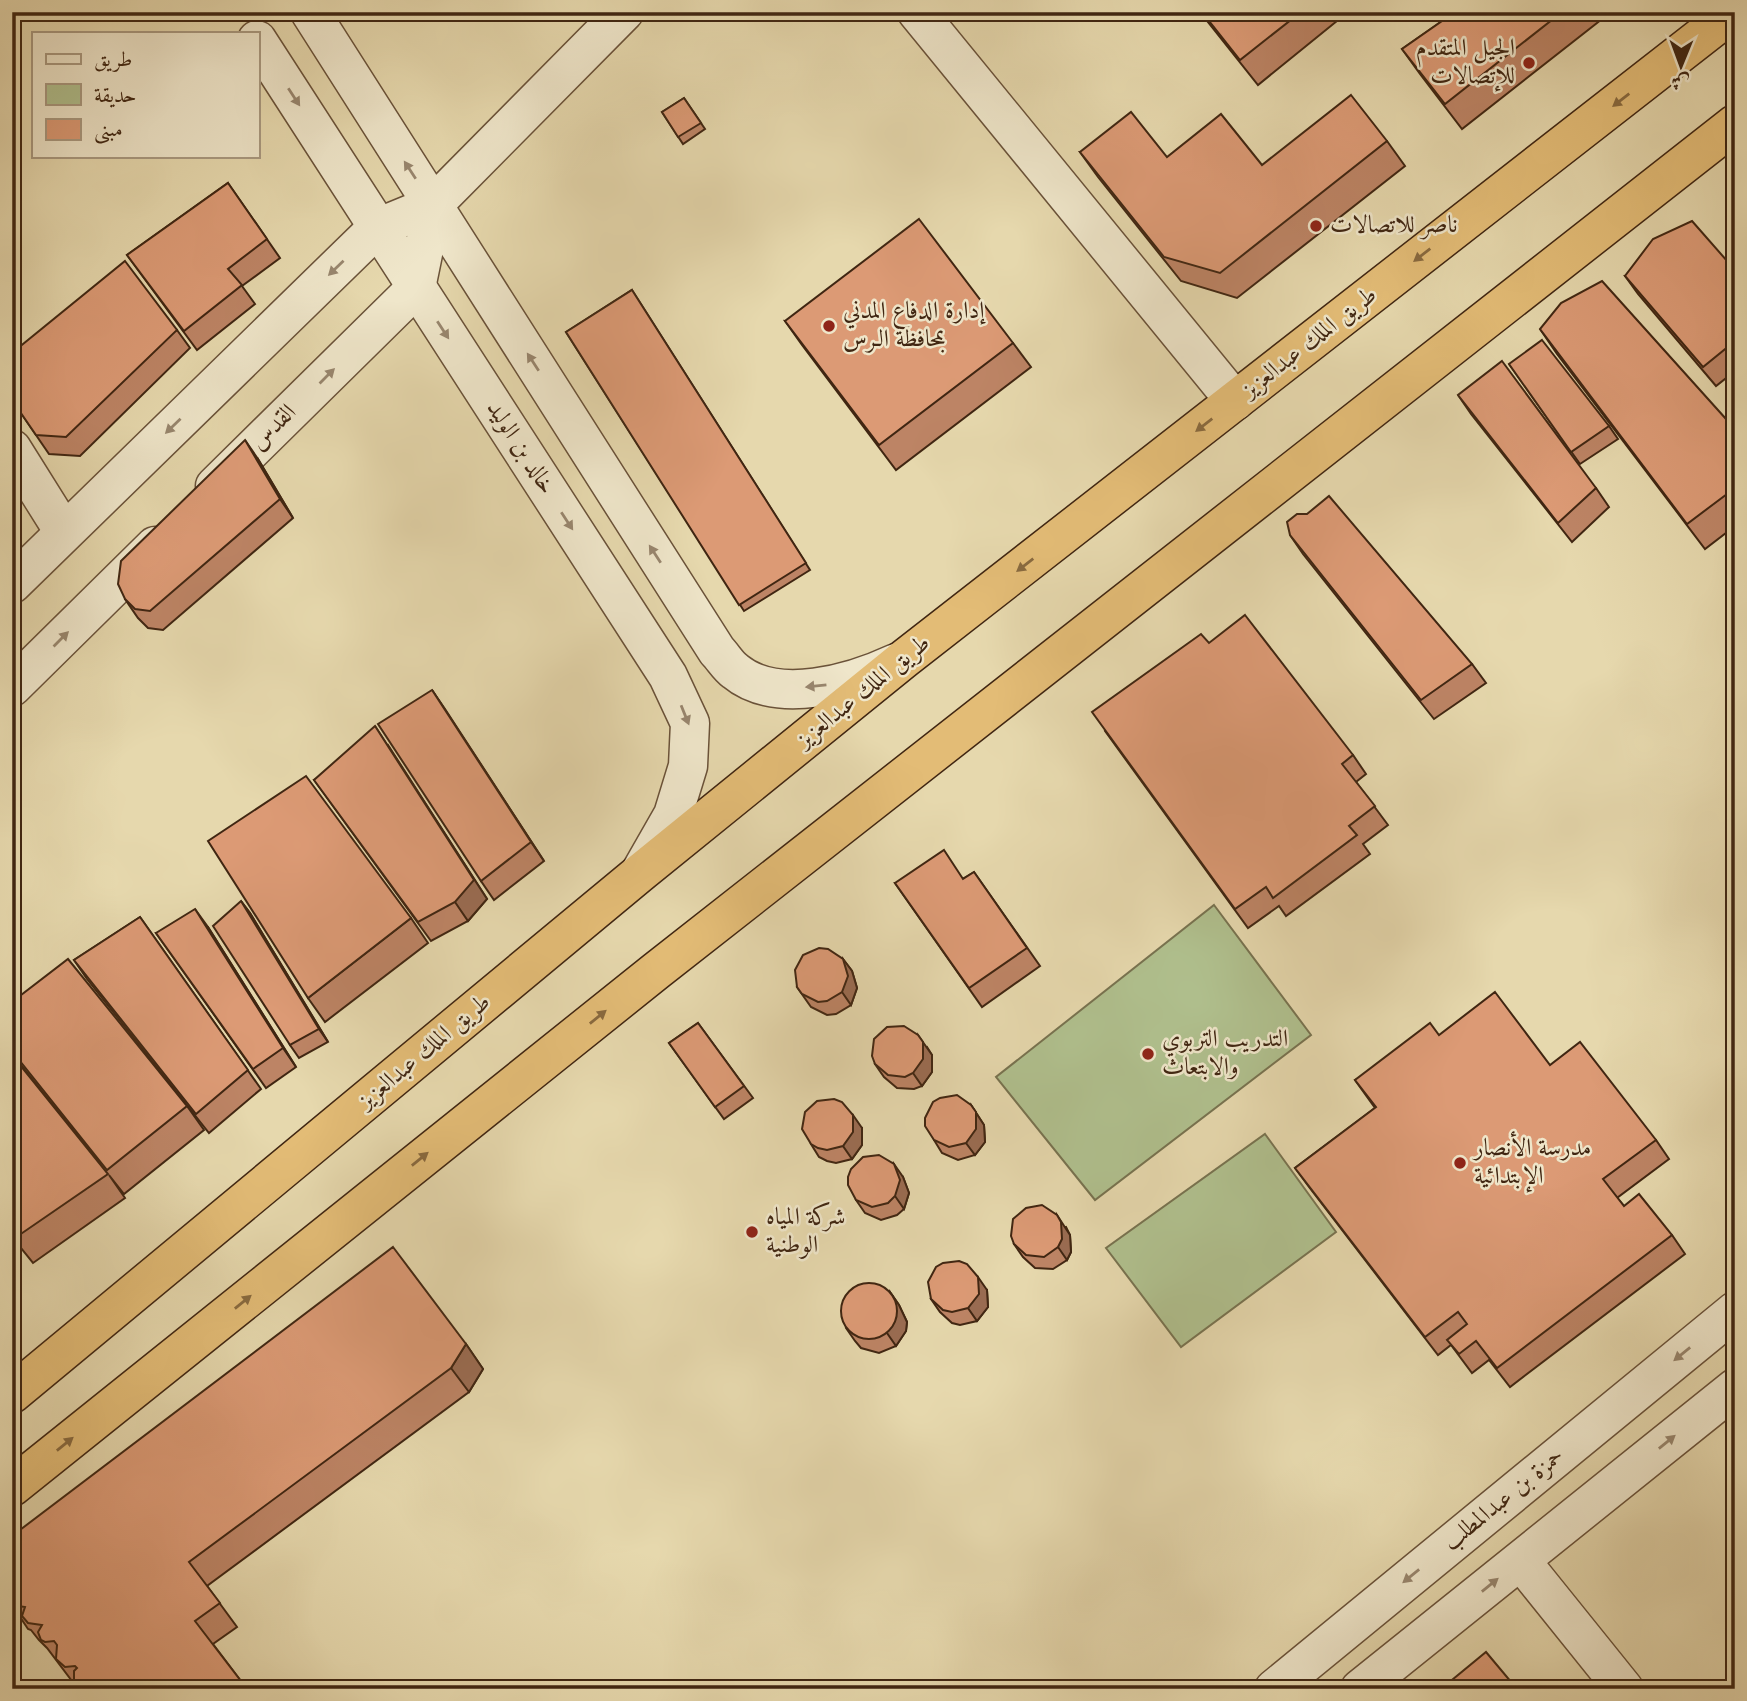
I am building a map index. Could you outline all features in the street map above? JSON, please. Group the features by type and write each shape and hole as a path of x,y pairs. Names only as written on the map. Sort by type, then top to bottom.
{"highway":[{"name":"طريق الملك عبدالعزيز","path":"12,1394 640,873 904,659 1723,17"},
{"path":"12,1487 656,971 1735,124"}],"street":[{"path":"240,12 252,32"},
{"path":"310,12 717,651 736,672 763,686 792,689 830,685 869,675 904,659"},
{"path":"12,584 377,228 433,205 624,12"},
{"path":"917,12 1235,401"},
{"name":"خالد بن الوليد","path":"259,43 668,676 690,723 688,766 673,815 640,873"},
{"path":"416,288 433,205"},
{"name":"القدس","path":"12,687 416,288"},
{"path":"12,449 64,532"},
{"name":"حمزة بن عبدالمطلب","path":"1274,1689 1735,1311"},
{"path":"1360,1689 1733,1393"},
{"path":"1521,1561 1624,1689"}],"green space":[{"path":"1214,905 1311,1035 1095,1200 996,1077"},
{"path":"1265,1134 1336,1232 1181,1347 1106,1248"}],"building":[{"path":"1202,12 1301,12 1240,60"},
{"path":"1455,12 1562,12 1445,104 1402,49"},
{"path":"1351,95 1387,141 1220,273 1164,257 1080,152 1131,112 1167,157 1221,114 1262,165"},
{"path":"684,98 701,123 678,137 662,112"},
{"path":"228,183 267,239 228,269 242,285 184,331 127,255"},
{"path":"919,219 1013,343 879,445 785,321"},
{"path":"1692,221 1735,270 1735,341 1703,367 1625,276 1653,239"},
{"path":"125,261 177,330 66,437 36,435 12,400 12,353"},
{"path":"1602,281 1735,429 1735,488 1687,524 1540,329 1561,303"},
{"path":"632,290 806,563 739,605 566,332"},
{"path":"1542,340 1609,426 1571,452 1509,364"},
{"path":"1502,361 1596,488 1558,523 1458,395"},
{"path":"245,440 280,499 150,611 135,609 125,599 118,584 121,561"},
{"path":"1329,496 1472,664 1421,700 1290,535 1287,522 1297,514 1307,514"},
{"path":"1245,615 1353,755 1342,764 1375,806 1349,826 1357,835 1273,898 1266,887 1235,909 1092,712 1201,634 1209,643"},
{"path":"432,690 531,842 481,881 378,724"},
{"path":"375,726 474,880 455,902 418,922 314,780"},
{"path":"306,776 411,918 308,998 208,841"},
{"path":"944,850 963,879 974,872 1027,948 969,988 895,883"},
{"path":"241,901 319,1029 290,1045 213,926"},
{"path":"195,909 283,1048 253,1069 156,933"},
{"path":"140,917 248,1070 196,1114 74,960"},
{"path":"819,948 828,949 843,959 848,976 842,992 827,1001 818,1002 802,994 797,987 795,970 803,955"},
{"path":"68,959 187,1106 107,1170 12,1051 12,1002"},
{"path":"1495,992 1550,1065 1580,1042 1656,1140 1603,1179 1624,1206 1639,1194 1672,1235 1497,1368 1476,1341 1459,1354 1447,1340 1467,1324 1458,1312 1425,1337 1295,1168 1376,1107 1355,1080 1430,1023 1439,1035"},
{"path":"698,1023 744,1086 715,1107 669,1043"},
{"path":"904,1026 918,1035 923,1042 923,1059 913,1073 905,1077 888,1075 875,1064 872,1056 874,1039 887,1027"},
{"path":"12,1055 108,1174 15,1238 12,1234"},
{"path":"957,1095 976,1112 976,1129 966,1143 949,1147 934,1140 925,1126 925,1118 933,1102"},
{"path":"834,1099 842,1102 853,1115 853,1132 843,1146 827,1150 818,1148 811,1144 802,1129 805,1112 817,1101"},
{"path":"879,1155 894,1164 900,1180 895,1196 888,1203 872,1207 856,1200 848,1185 848,1177 851,1169 863,1157"},
{"path":"1042,1205 1057,1215 1061,1222 1062,1239 1058,1247 1044,1257 1026,1255 1014,1244 1011,1236 1013,1219 1026,1208"},
{"path":"393,1247 466,1344 451,1368 189,1562 220,1603 195,1621 247,1689 80,1689 74,1684 74,1671 77,1668 65,1667 56,1659 57,1645 54,1641 41,1640 38,1632 42,1625 28,1623 22,1616 25,1607 12,1605 12,1536"},
{"path":"959,1261 967,1264 978,1277 979,1294 968,1308 952,1312 943,1310 931,1299 928,1282 936,1267 943,1263"},
{"path":"864,1283 874,1283 889,1291 895,1300 895,1322 889,1331 874,1339 864,1339 846,1327 841,1316 841,1306 853,1288"},
{"path":"1486,1652 1517,1689 1441,1689"}],"place":[{"name":"الجيل المتقدم للإتصالات","path":"1529,63"},
{"name":"ناصر للاتصالات","path":"1316,226"},
{"name":"إدارة الدفاع المدني بمحافظة الـرس","path":"829,326"},
{"name":"التدريب التربوي والابتعاث","path":"1148,1054"},
{"name":"مدرسة الأنصار الإبتدائية","path":"1460,1163"},
{"name":"شركة المياه الوطنية","path":"752,1232"}]}
